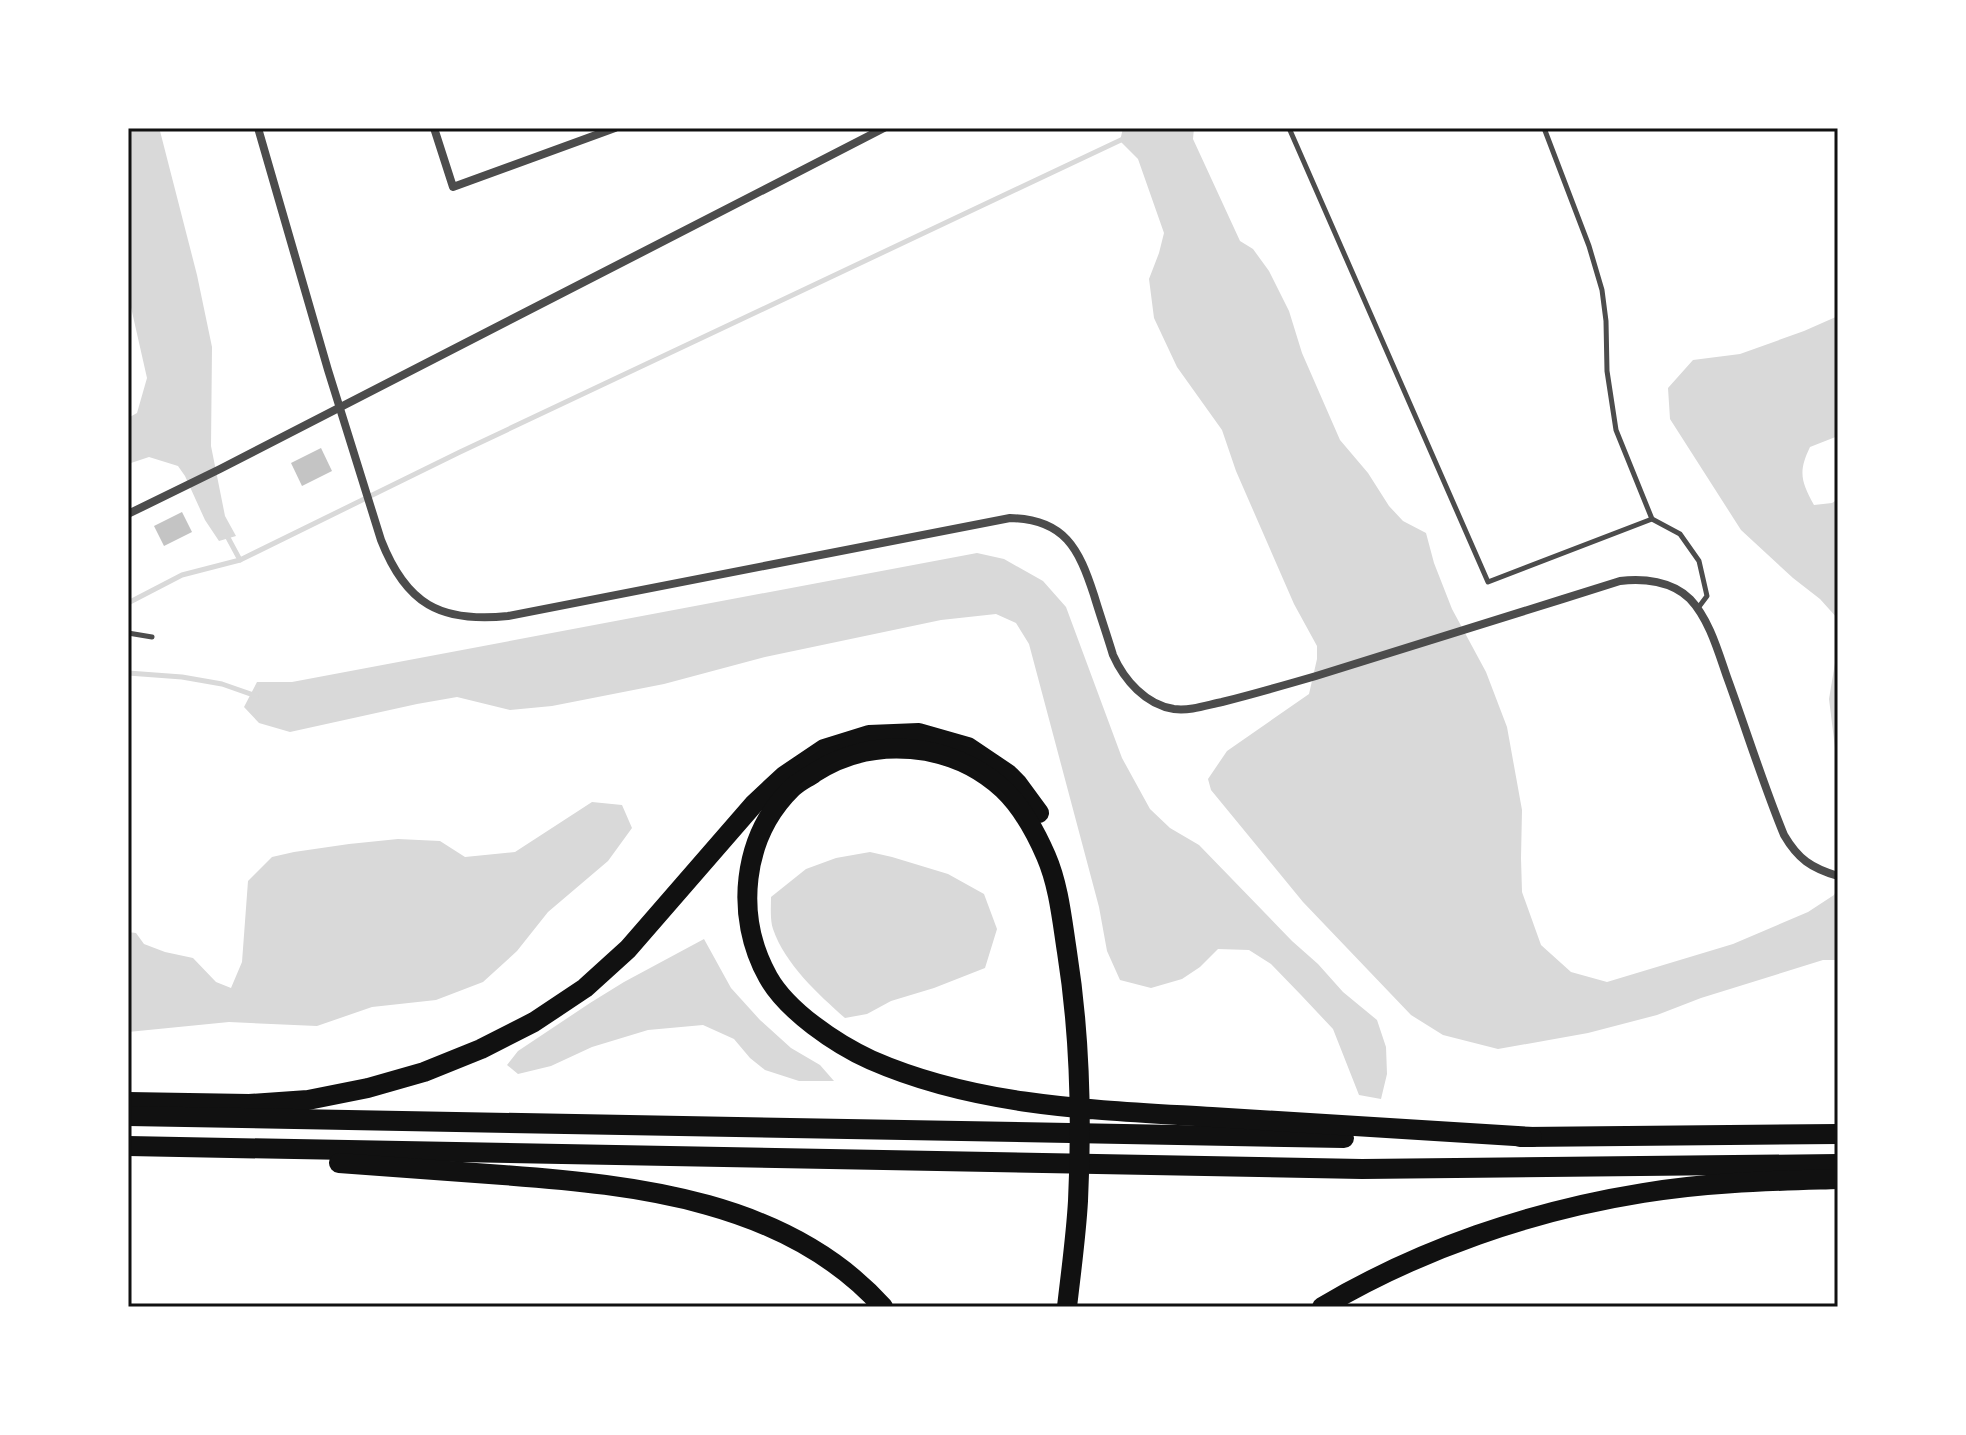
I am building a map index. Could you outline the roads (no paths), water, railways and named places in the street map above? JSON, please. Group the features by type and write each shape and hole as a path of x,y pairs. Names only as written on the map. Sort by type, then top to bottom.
{"highway":[{"path":"128,1102 249,1104 308,1100 368,1088 424,1072 481,1049 534,1022 585,988 628,949 754,804 784,776 824,749 869,735 919,733 968,747 1008,774 1048,859 1060,904 1076,1029 1080,1117 1078,1204 1067,1307"},
{"path":"1080,1307 1091,1204 1093,1117 1090,1029 1073,902 1060,856 1039,812 1012,788 963,761 920,749 874,748 831,762 794,786 767,818 752,854 746,895 752,938 769,979 798,1013 832,1039 871,1060 953,1089 1054,1107 1532,1137"},
{"path":"128,1116 1408,1139 1838,1134"},
{"path":"128,1147 1362,1169 1838,1164"},
{"path":"128,1147 548,1179 608,1185 691,1200 738,1214 784,1234 828,1260 868,1290 883,1307"},
{"path":"1322,1307 1403,1264 1522,1221 1643,1193 1704,1185 1838,1179"}],"street":[{"path":"258,128 373,516 400,580 431,606 466,618 508,616 1010,518 1026,519 1058,532 1079,555 1120,670 1130,683 1158,704 1187,710 1271,690 1620,581 1633,579 1664,584 1689,598 1717,649 1784,835 1799,858 1838,876"},
{"path":"434,128 453,187 615,128"},
{"path":"128,514 884,128"}],"lane":[{"path":"1289,128 1488,582 1652,519"},
{"path":"1544,128 1589,246 1602,290 1607,371 1616,430 1652,519 1680,534 1699,561 1707,596 1697,609"},
{"path":"128,633 152,637"}],"waterway":[{"path":"128,603 182,575 240,560 460,452 1123,139"},
{"path":"226,534 240,560"},
{"path":"128,673 222,684 256,696"}]}
